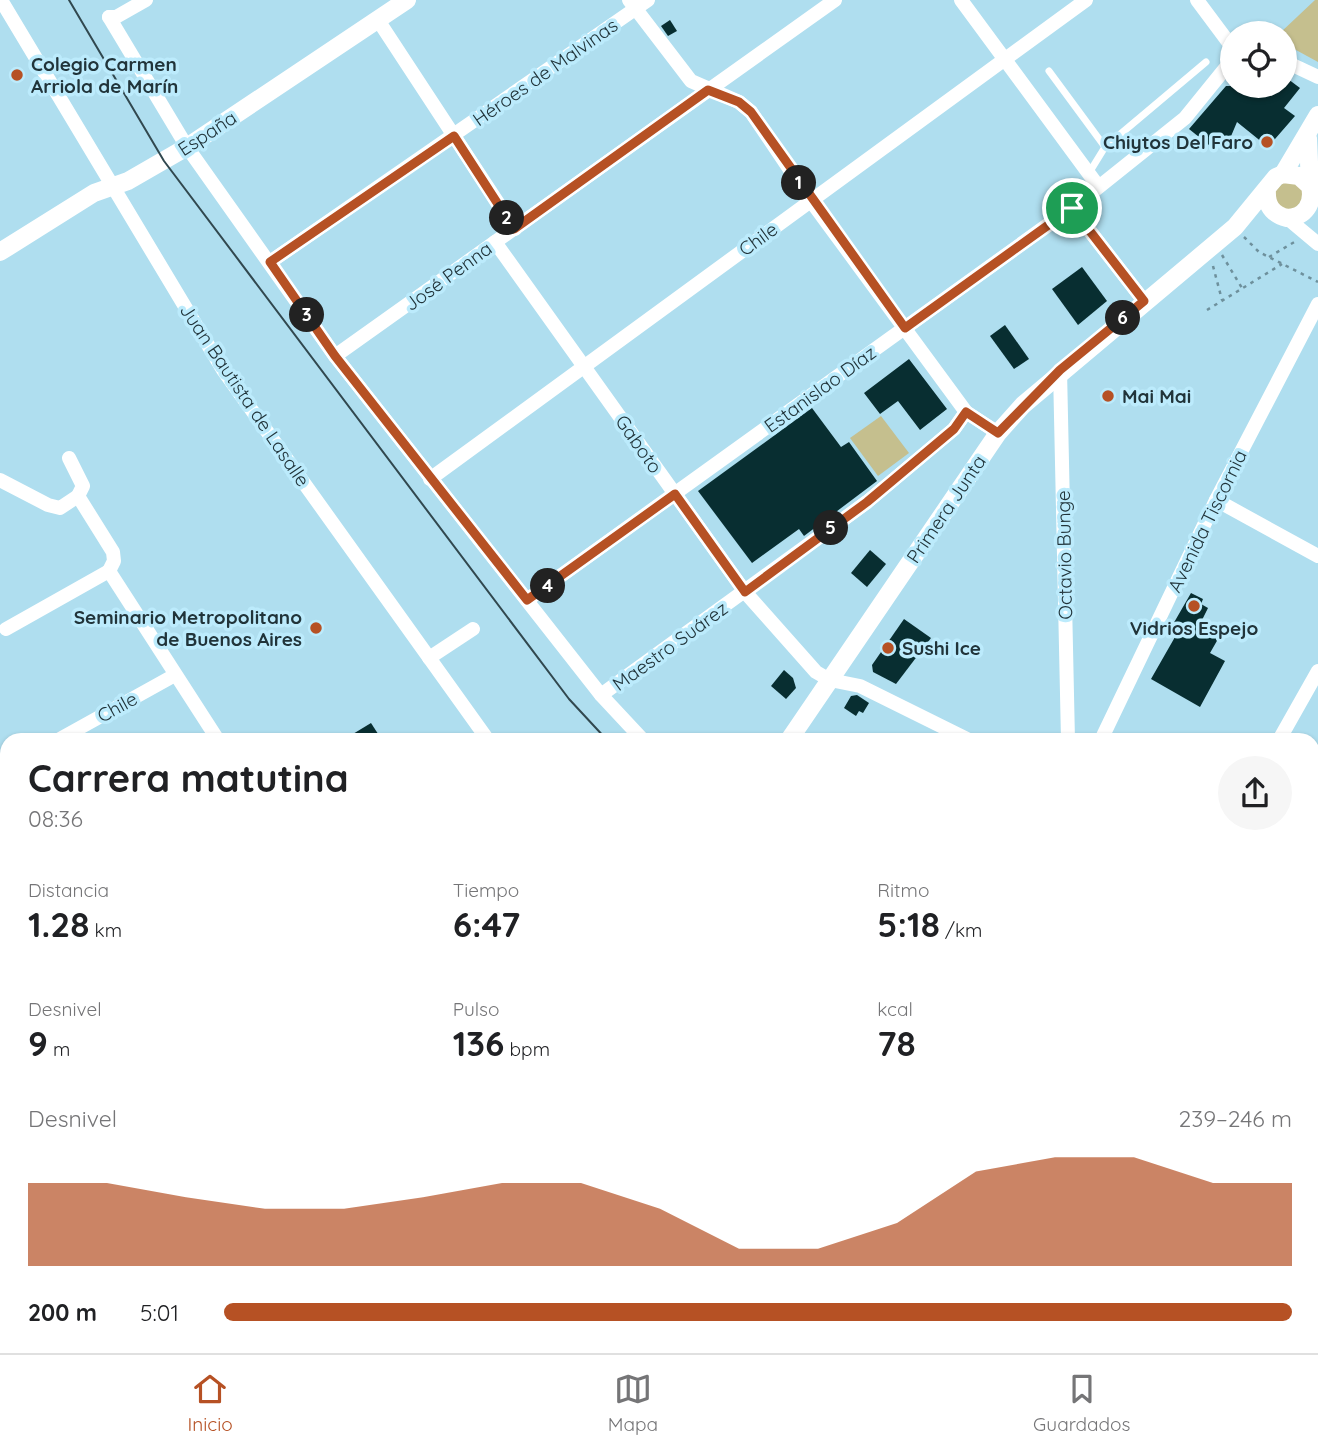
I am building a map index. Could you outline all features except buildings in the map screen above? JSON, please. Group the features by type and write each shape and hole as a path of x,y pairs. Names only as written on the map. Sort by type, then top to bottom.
{"street":[{"name":"Juan Bautista de Lasalle","path":"1,0 223,370 483,733"},
{"path":"109,17 112,11 132,0"},
{"path":"109,17 116,17 146,0"},
{"name":"España","path":"0,252 94,193 112,188 187,147 407,0"},
{"name":"Héroes de Malvinas","path":"270,262 454,136 632,4 648,0"},
{"name":"José Penna","path":"335,356 835,0"},
{"path":"961,0 1098,186"},
{"name":"Chile","path":"430,479 1086,0"},
{"path":"1197,0 1220,31"},
{"path":"632,4 691,81 739,102 751,112 811,201 966,412 998,433"},
{"path":"109,17 187,147 335,356 601,695 636,733"},
{"path":"378,20 514,229"},
{"path":"1297,67 1318,77"},
{"name":"Estanislao Díaz","path":"527,600 1072,208 1185,118 1220,75"},
{"path":"1283,174 1307,138 1318,115"},
{"path":"1283,217 1302,214 1313,196 1307,138"},
{"path":"1313,196 1299,176 1283,174 1276,177 1267,190 1269,205 1318,244"},
{"name":"Primera Junta","path":"794,733 998,433 1060,370 1235,227 1267,190"},
{"path":"1072,208 1144,301"},
{"name":"Primera Junta","path":"1235,227 1283,217"},
{"name":"Gaboto","path":"495,242 745,592 816,672 830,680 860,686 955,733"},
{"name":"Avenida Tiscornia","path":"1104,733 1216,500 1318,304"},
{"name":"Octavio Bunge","path":"1060,370 1068,733"},
{"name":"Maestro Suárez","path":"601,695 867,502 954,429 966,412"},
{"path":"0,480 48,505 60,508 78,496 83,486 69,458"},
{"path":"6,629 109,571 114,561 113,552 78,496"},
{"path":"1216,500 1318,556"},
{"path":"109,571 213,733"},
{"path":"429,658 473,629"},
{"path":"1283,733 1318,671"},
{"name":"Chile","path":"71,733 175,675"}],"lane":[{"path":"1088,174 1105,147 1206,62"},
{"path":"1049,71 1105,147"}],"path":[{"path":"1235,227 1259,252 1318,282"},
{"path":"1269,257 1305,235"},
{"path":"1212,246 1242,288"},
{"path":"1212,246 1222,300"},
{"path":"1207,310 1282,264"}],"shaded area":[{"path":"1318,0 1318,62 1297,51 1297,21 1293,21"},
{"path":"1285,181 1299,183 1305,197 1293,211 1278,207 1274,192"},
{"path":"881,416 909,453 878,476 850,438"}],"tram line":[{"path":"69,0 164,161 569,699 601,733"}],"place":[{"name":"Colegio Carmen Arriola de Marín","path":"17,75"},
{"name":"Chiytos Del Faro","path":"1267,142"},
{"name":"Mai Mai","path":"1108,396"},
{"name":"Vidrios Espejo","path":"1194,606"},
{"name":"Seminario Metropolitano de Buenos Aires","path":"316,628"},
{"name":"Sushi Ice","path":"888,648"}],"route":[{"path":"708,90 739,102 751,112 811,201 905,328 1072,208 1144,301 1060,370 998,433 966,412 954,429 867,502 745,592 675,494 527,600 335,356 270,262 454,136 514,229 708,90"}]}
